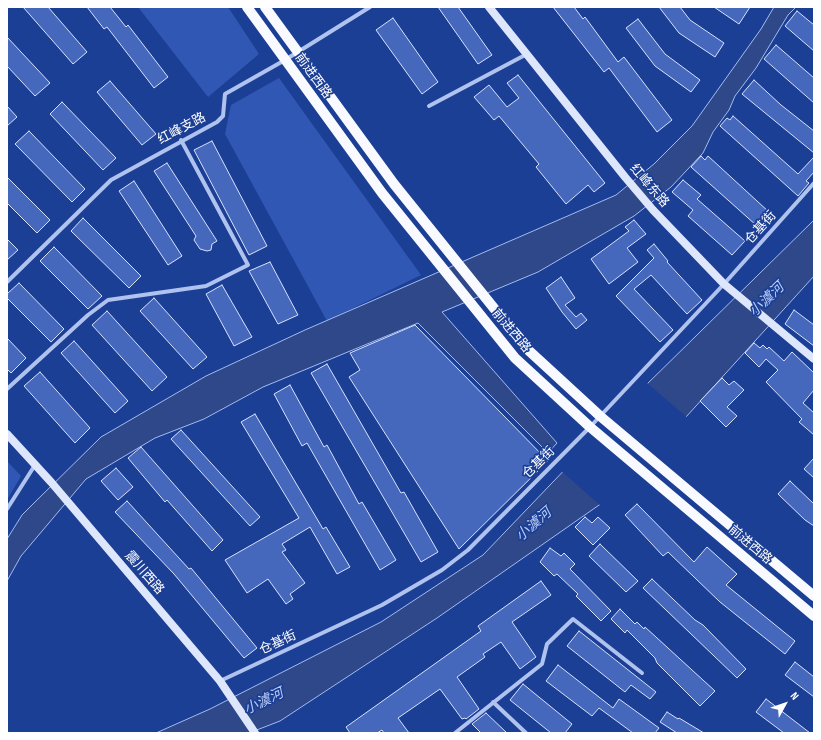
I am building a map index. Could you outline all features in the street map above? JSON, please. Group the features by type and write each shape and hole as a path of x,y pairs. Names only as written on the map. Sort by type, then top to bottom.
{"main road":[{"name":"前进西路","path":"247,7 382,193 515,358 593,430 814,616"},
{"name":"前进西路","path":"265,7 394,184 526,348 603,419 814,596"}],"street":[{"name":"红峰支路","path":"7,282 111,180 180,140 217,122 223,116 225,94 286,60 297,51 370,7"},
{"name":"红峰东路","path":"489,7 624,177 653,210 724,284 814,359"},
{"path":"429,106 527,54"},
{"path":"7,389 88,315 108,300 206,286 248,265 180,140"},
{"name":"仓基街","path":"220,681 382,605 442,570 468,550 593,430 814,183"},
{"name":"震川西路","path":"7,434 36,464 220,681 231,695 255,733"},
{"path":"7,509 36,464"},
{"path":"455,733 542,664 547,644 573,619 642,673"},
{"path":"493,702 526,733"}],"shaded area":[{"path":"138,7 228,7 259,54 208,97"},
{"path":"279,78 421,275 327,321 225,134 231,105"},
{"path":"7,461 21,476 7,500"}],"water":[{"path":"774,7 796,7 788,15 756,68 735,96 729,110 713,132 703,153 671,187 634,216 538,272 442,312 557,443 548,453 418,323 263,387 204,419 155,438 86,479 21,556 7,581 7,539 22,515 101,437 206,376 305,330 616,195 654,164 692,126 761,29"},
{"name":"小澞河","path":"814,220 814,276 676,428 602,503 437,618 280,721 249,733 156,733 210,709 381,622 483,555 642,389"}],"pier":[{"path":"646,382 688,418 601,506 560,470"}],"building":[{"path":"23,7 48,7 87,52 73,64"},
{"path":"87,7 110,7 126,27 128,25 168,77 154,88 107,27 104,29"},
{"path":"438,7 458,7 492,55 478,64"},
{"path":"553,7 574,7 583,19 585,17 618,62 624,57 672,120 657,132 609,68 604,72"},
{"path":"659,7 680,7 690,20 724,43 715,57 679,33"},
{"path":"714,7 750,7 739,24"},
{"path":"797,11 814,25 814,51 785,26"},
{"path":"393,18 438,82 422,94 376,30"},
{"path":"638,19 665,54 700,80 691,92 655,66 626,28"},
{"path":"7,37 50,83 35,96 7,66"},
{"path":"776,45 814,78 814,103 764,59"},
{"path":"518,75 605,183 594,192 588,185 566,204 536,167 539,164 499,116 494,120 474,97 489,85 507,107 519,98 507,83"},
{"path":"754,80 781,105 814,131 814,153 742,94"},
{"path":"110,81 156,134 142,145 97,92"},
{"path":"62,102 116,158 103,170 50,114"},
{"path":"7,106 17,117 7,126"},
{"path":"733,116 798,174 814,157 814,172 806,181 809,183 798,196 720,126 727,118 730,120"},
{"path":"29,131 85,189 72,202 15,144"},
{"path":"212,141 267,246 249,255 194,150"},
{"path":"701,156 705,160 708,156 769,212 757,226 691,167"},
{"path":"167,163 217,241 212,244 211,250 207,251 200,249 194,240 196,236 154,171"},
{"path":"7,177 50,220 37,233 7,203"},
{"path":"683,180 701,195 697,199 745,241 732,255 688,216 693,210 672,192"},
{"path":"134,181 182,256 168,265 119,191"},
{"path":"83,218 141,276 129,288 71,231"},
{"path":"634,220 646,234 627,248 638,262 609,284 591,259 629,231 625,227"},
{"path":"7,239 18,250 7,260"},
{"path":"654,244 668,261 667,262 702,300 687,314 651,275 634,289 673,330 660,342 616,296 654,258 647,250"},
{"path":"54,247 102,296 88,309 40,261"},
{"path":"270,262 298,315 278,324 249,271"},
{"path":"561,277 575,298 565,305 576,317 581,313 587,320 576,329 562,312 546,288"},
{"path":"19,283 64,329 51,342 7,298 7,294"},
{"path":"222,285 252,337 234,346 206,294"},
{"path":"154,298 207,357 193,369 140,311"},
{"path":"794,310 814,325 814,346 785,324"},
{"path":"107,311 167,377 152,391 92,325"},
{"path":"415,325 548,461 459,549 349,377 360,370 350,353"},
{"path":"7,338 26,358 11,373 7,369"},
{"path":"74,341 128,401 115,413 61,353"},
{"path":"754,343 760,348 763,345 767,349 769,347 784,361 792,352 814,373 814,390 803,403 814,413 814,435 799,422 802,419 766,382 778,370 766,359 759,367 745,353"},
{"path":"327,364 401,493 404,492 438,552 421,562 311,373"},
{"path":"40,372 90,428 75,443 24,386"},
{"path":"722,378 729,385 734,381 744,390 727,407 737,416 726,427 700,401"},
{"path":"290,385 324,447 327,445 359,504 362,502 396,560 380,570 307,443 302,446 274,394"},
{"path":"255,414 323,529 326,527 350,567 337,574 310,527 282,544 286,550 282,552 305,583 290,594 293,599 286,604 268,579 247,593 225,560 299,518 241,422"},
{"path":"181,430 260,517 250,526 171,439"},
{"path":"141,447 223,540 212,551 167,500 165,502 128,458"},
{"path":"814,458 814,478 804,469"},
{"path":"116,468 133,487 118,500 101,481"},
{"path":"790,481 814,504 814,526 805,520 778,494"},
{"path":"127,501 189,569 191,568 257,648 244,658 174,574 115,512"},
{"path":"637,504 694,562 707,547 737,574 726,585 795,641 785,654 720,602 668,552 663,556 625,515"},
{"path":"585,517 592,523 598,517 610,528 593,545 575,527"},
{"path":"600,544 638,581 626,592 589,556"},
{"path":"550,548 561,556 564,553 575,564 570,569 611,611 601,621 576,596 578,594 557,574 554,576 540,562"},
{"path":"652,579 695,620 703,625 746,669 737,678 643,588"},
{"path":"541,581 551,595 512,622 536,657 520,669 501,642 483,654 485,657 457,677 479,709 466,719 462,719 440,689 398,718 409,733 384,733 382,730 377,733 350,733 346,727 481,631 478,626"},
{"path":"620,609 635,624 637,622 644,629 645,627 715,691 700,706 657,663 655,658 627,630 625,633 611,619"},
{"path":"579,631 656,692 650,699 631,685 625,692 567,646"},
{"path":"795,662 814,677 814,697 785,675"},
{"path":"558,665 613,708 619,699 659,728 655,733 633,733 599,708 592,716 546,681"},
{"path":"523,684 572,724 565,733 551,733 510,700"},
{"path":"766,699 810,733 784,733 756,712"},
{"path":"667,712 704,733 677,733 660,722"},
{"path":"486,713 507,733 481,733 472,724"}]}
